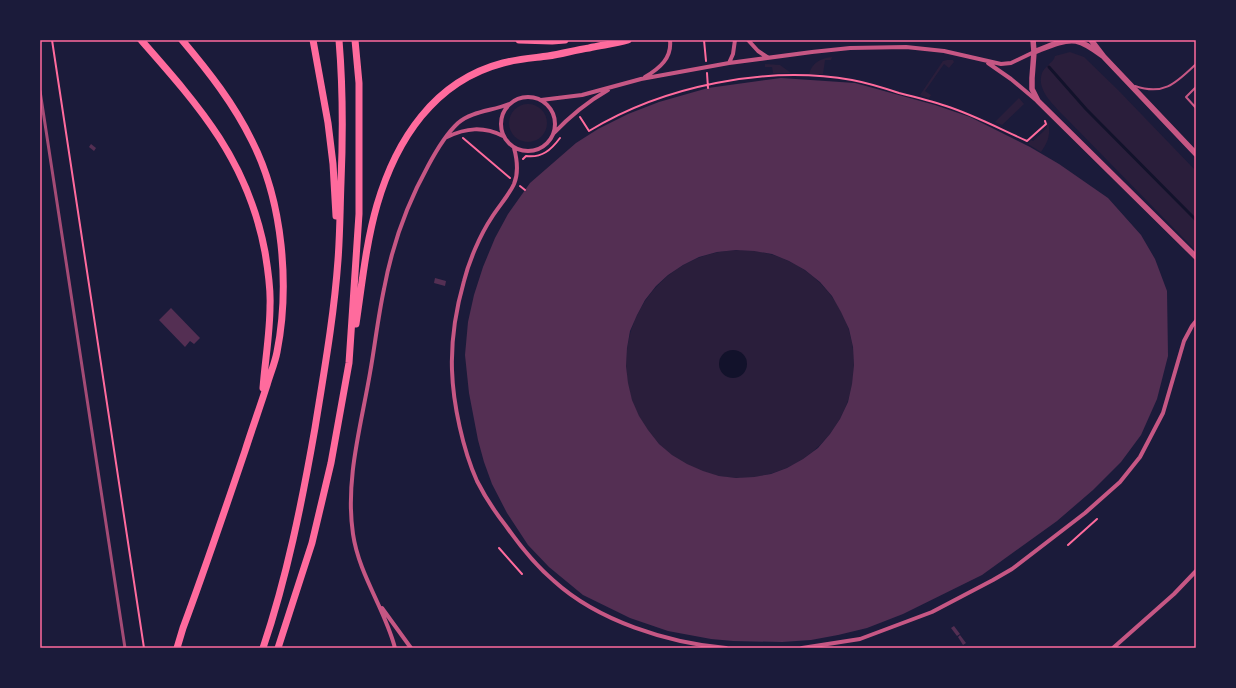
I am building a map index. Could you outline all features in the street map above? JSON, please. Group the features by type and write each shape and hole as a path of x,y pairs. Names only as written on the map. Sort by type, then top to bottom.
{"highway":[{"path":"141,40 179,83 210,122 238,170 255,212 269,274 270,306 262,400"},
{"path":"177,648 277,353 282,314 283,275 282,251 277,217 261,160 233,107 209,73 182,40"},
{"path":"314,40 328,123 333,164 338,260"},
{"path":"263,648 280,590 297,522 325,365 338,260 343,127 343,80 339,40"},
{"path":"350,364 359,214 359,83 355,40"},
{"path":"519,40 565,40"},
{"path":"278,648 313,536 331,463 350,364 368,241 377,205 391,166 404,140 419,118 437,98 457,83 478,72 502,63 628,40"}],"street":[{"path":"641,79 651,74 664,63 670,51 670,40"},
{"path":"729,63 733,54 736,40"},
{"path":"748,40 758,51 768,57"},
{"path":"1033,40 1034,52 1032,89 1038,101"},
{"path":"1092,40 1130,85 1196,154"},
{"path":"541,100 582,95 641,79 729,63 850,48 906,47 944,51 986,62 1001,64 1011,63 1051,45 1066,41 1076,41 1083,43 1104,56"},
{"path":"986,62 1010,78 1038,101 1196,257"},
{"path":"509,104 501,119 503,136 514,148 527,151 541,148 578,109 612,88"},
{"path":"396,648 392,634 362,569 353,535 351,502 354,465 381,302 391,258 409,205 422,177 445,138 459,122 468,116 497,109 516,99 533,97 541,100 552,112 555,127 553,134"},
{"path":"445,138 472,129 484,129 503,136"},
{"path":"514,148 517,164 515,181 490,219 471,259 459,300 452,348 452,370 457,415 477,480 487,499 523,550 555,582 574,596 604,614 638,630 671,639 726,648"},
{"path":"802,648 868,637 932,612 1012,569 1085,513 1120,482 1140,457 1163,413 1184,341 1196,321"},
{"path":"1113,648 1174,594 1196,571"},
{"path":"378,602 411,648"}],"lane":[{"path":"1130,85 1144,89 1164,89 1177,82 1196,64"},
{"path":"1196,87 1186,97 1196,108"}],"path":[{"path":"52,40 144,648"},
{"path":"575,120 579,115 589,131 634,108 666,96 708,84 776,76 834,77 858,80 933,101 980,119 1027,142 1046,124 1045,120"},
{"path":"457,133 520,184 525,190"},
{"path":"522,160 523,157 526,156 532,157 545,154 553,147 563,133"},
{"path":"1068,545 1097,519"},
{"path":"499,548 522,574"}],"shaded area":[{"path":"1070,52 1084,57 1196,171 1196,251 1047,97 1041,79 1044,69 1055,56"},
{"path":"832,57 831,60 825,60 823,74 809,74 810,70 815,64"},
{"path":"953,60 954,62 949,68 944,64 925,91 931,95 929,98 920,95 943,61"},
{"path":"765,64 780,65 791,73 773,73 772,67 765,67"},
{"path":"1019,98 1024,104 1002,125 995,122"},
{"path":"524,104 532,104 542,109 546,116 546,130 542,137 532,142 524,142 514,137 512,134 509,127 509,119 514,109 517,107"},
{"path":"1048,122 1048,138 1041,152 1028,144 1047,128 1046,124"},
{"path":"740,250 762,252 784,259 803,269 821,283 835,301 845,320 852,342 854,364 852,386 845,408 835,427 821,445 803,459 784,469 762,476 740,478 718,476 696,469 677,459 659,445 645,427 635,408 628,386 626,364 628,342 635,320 645,301 659,283 677,269 696,259 718,252"},
{"path":"733,350 743,354 747,364 743,374 733,378 723,374 719,364 723,354"}],"building":[{"path":"781,78 855,83 935,105 970,117 1030,147 1059,164 1108,198 1141,235 1155,259 1167,291 1168,356 1157,399 1141,435 1121,462 1093,490 1057,521 982,575 903,614 867,628 811,640 782,642 733,641 711,639 668,631 630,618 583,595 549,567 528,545 507,513 492,484 484,462 469,393 465,355 468,322 474,295 483,267 495,238 508,214 530,183 576,143 598,129 628,114 659,102 708,88","holes":["736,250 772,254 789,261 805,270 820,282 832,296 849,329 853,347 854,365 848,402 840,419 818,448 787,468 771,474 736,478 719,476 687,464 672,455 659,444 639,416 632,400 626,366 627,348 630,331 645,300 656,286 668,275 699,257 717,252"]},
{"path":"91,144 96,148 94,151 89,147"},
{"path":"435,278 446,281 445,286 434,283"},
{"path":"171,308 200,338 194,344 190,341 185,347 159,320"},
{"path":"954,626 960,634 957,636 951,628"},
{"path":"960,635 966,643 963,645 958,637"}],"waterway":[{"path":"1049,67 1086,109 1196,220"}],"railway":[{"path":"40,91 125,648"}]}
